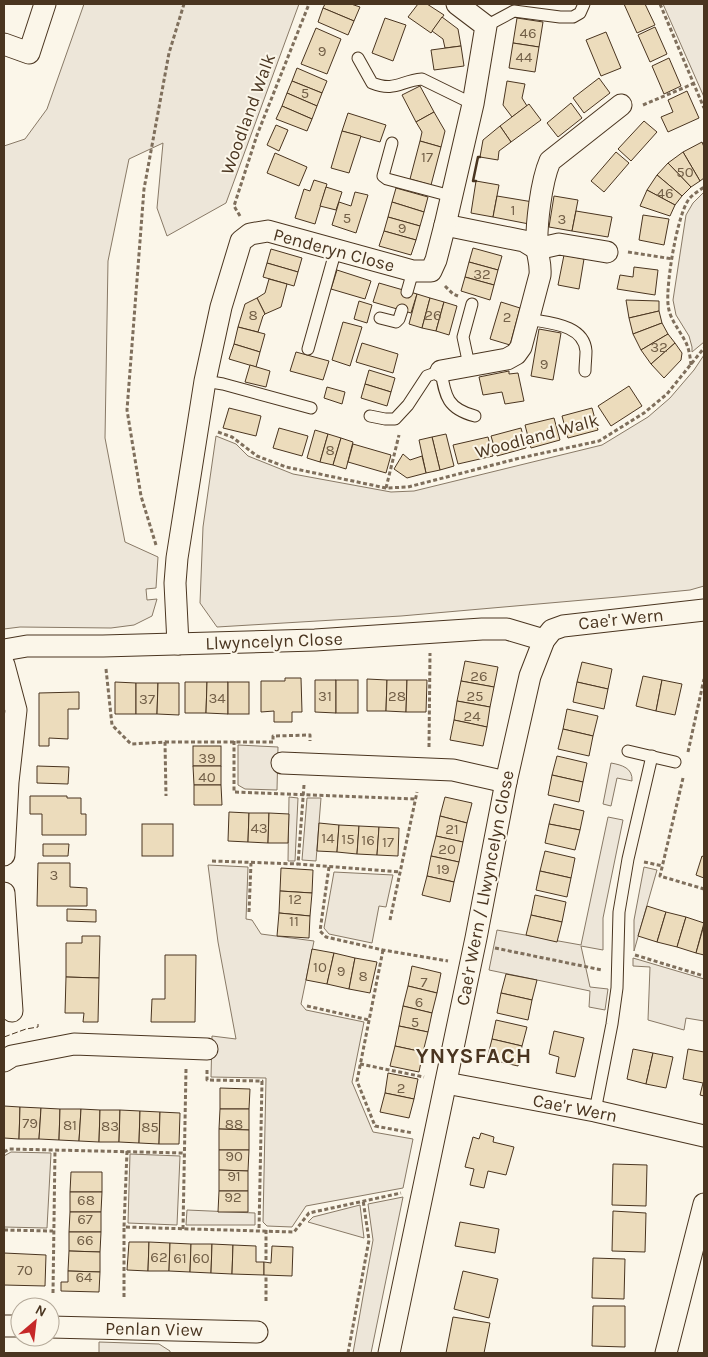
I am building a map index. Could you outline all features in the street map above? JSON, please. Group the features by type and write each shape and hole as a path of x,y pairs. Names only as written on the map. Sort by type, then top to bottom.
{"street":[{"path":"4,44 29,53 46,4"},
{"path":"422,271 436,260 473,104 486,26 456,4"},
{"path":"441,371 469,364 507,359 516,354 521,347 540,275 541,264 537,249 538,226 545,174 550,162 621,105"},
{"path":"445,224 524,241 537,249 559,244 607,252"},
{"name":"Penderyn Close","path":"178,644 175,583 177,558 205,381 221,308 241,241 250,234 268,231 422,271"},
{"name":"Cae'r Wern","path":"544,640 552,630 563,626 704,610"},
{"name":"Llwyncelyn Close","path":"4,650 26,646 103,646 315,640 482,629 507,629 544,640"},
{"name":"Cae'r Wern / Llwyncelyn Close","path":"434,1138 476,938 506,782 530,676 544,640"},
{"path":"4,665 16,710 8,782 4,856"},
{"path":"282,763 453,770 506,782"},
{"path":"4,893 12,1011"},
{"path":"4,1061 12,1056 74,1044 208,1049"},
{"name":"Cae'r Wern","path":"446,1084 595,1111 704,1136"},
{"path":"389,1353 434,1138"},
{"path":"666,1353 704,1204"},
{"name":"Penlan View","path":"60,1327 257,1332"}],"lane":[{"path":"486,26 514,11 573,17 580,13 584,4"},
{"path":"358,58 372,83 383,88 422,79 473,104"},
{"path":"392,143 383,176 451,196"},
{"path":"308,349 336,250"},
{"path":"407,292 422,271"},
{"path":"469,364 462,337 472,304"},
{"path":"380,318 396,322 400,319 402,310"},
{"path":"528,318 569,328 580,336 586,349 585,371"},
{"path":"370,416 385,420 395,419 408,405 427,376 441,371 445,393 451,402 460,412 475,416"},
{"path":"205,381 223,384 311,408"},
{"path":"628,751 675,762"},
{"path":"595,1111 612,1024 617,972 619,912 626,868 652,756"}],"path":[{"path":"177,558 158,553 141,496 127,410 144,189 169,53 184,4"},
{"name":"Woodland Walk","path":"250,234 234,206 257,136 309,4"},
{"path":"660,4 704,108"},
{"path":"621,105 638,108 695,83"},
{"path":"690,365 685,339 676,327 668,305 672,259 683,210 690,198 704,187"},
{"path":"607,252 619,251 672,259"},
{"path":"422,271 453,294 465,298 472,304"},
{"name":"Woodland Walk","path":"216,431 232,437 257,456 286,467 386,488 408,487 520,458 599,441 644,413 667,394 704,348"},
{"path":"386,488 399,435 395,419"},
{"path":"103,646 112,724 130,744 234,741 273,742 274,736 310,736"},
{"path":"688,754 704,679"},
{"path":"234,741 234,792 416,799"},
{"path":"165,742 166,796"},
{"path":"684,772 660,876 704,889"},
{"path":"298,864 303,794"},
{"path":"212,861 298,864 400,872"},
{"path":"250,912 251,863"},
{"path":"329,867 320,931 326,937 383,950 448,961 469,970"},
{"path":"476,938 494,948 617,972"},
{"path":"383,950 357,1081 375,1126 434,1138"},
{"path":"618,952 628,953 704,976"},
{"path":"308,1006 369,1020"},
{"path":"360,1064 429,1078 446,1084"},
{"path":"183,1229 186,1080"},
{"path":"207,1080 262,1081 259,1230"},
{"path":"4,1152 9,1149 184,1152"},
{"path":"53,1293 55,1150"},
{"path":"124,1297 127,1151"},
{"path":"124,1227 294,1232 309,1213 404,1192 421,1197"},
{"path":"348,1353 369,1240 363,1200"},
{"path":"4,1230 53,1231"},
{"path":"266,1230 266,1262"},
{"path":"266,1275 266,1301"}],"shaded area":[{"path":"84,4 299,4 226,203 167,236 157,208 163,143 129,159 108,261 105,438 125,542 158,557 156,588 146,589 147,600 157,599 152,616 134,625 111,628 20,627 4,629 4,146 25,139 47,109"},
{"path":"663,4 704,4 704,97"},
{"path":"704,192 704,342 692,352 689,336 676,315 673,300 686,215 693,203"},
{"path":"704,355 704,586 690,590 401,616 217,627 200,603 203,527 216,436 236,444 248,456 293,474 391,492 414,491 602,445 648,417 670,398"},
{"path":"238,745 278,747 277,790 245,789 238,785"},
{"path":"611,763 623,766 629,770 632,781 617,778 611,806 603,804"},
{"path":"289,797 298,798 295,861 288,861"},
{"path":"307,798 321,798 316,861 302,860"},
{"path":"608,817 623,820 603,918 603,950 581,946 590,987 608,989 605,1010 589,1007 590,991 489,970 497,930 581,945"},
{"path":"208,865 248,867 246,919 252,920 261,934 314,941 301,1004 306,1010 364,1022 352,1082 373,1132 413,1139 403,1188 306,1206 292,1227 267,1226 263,1222 266,1078 211,1077 212,1036 236,1039 218,942"},
{"path":"644,867 657,870 634,951 634,920"},
{"path":"334,872 393,875 386,907 379,906 372,943 329,934 324,928"},
{"path":"633,958 704,979 704,1021 686,1018 684,1030 648,1020 650,967 633,966"},
{"path":"11,1152 51,1153 47,1228 4,1227 4,1156"},
{"path":"130,1154 180,1156 177,1225 128,1223"},
{"path":"403,1197 371,1353 353,1353 373,1240 368,1204"},
{"path":"360,1205 364,1238 308,1222 313,1217"},
{"path":"187,1210 255,1213 255,1225 186,1225"},
{"path":"99,1342 159,1344 170,1351 170,1353 99,1353"}],"building":[{"path":"325,4 351,4 360,7 354,21 323,8"},
{"path":"418,4 427,4 444,15 431,33 408,17"},
{"path":"624,4 645,4 655,25 637,33"},
{"path":"323,8 354,21 348,35 318,22"},
{"path":"442,17 458,29 461,46 445,48 443,39 432,31"},
{"path":"385,18 406,25 393,61 372,53"},
{"path":"517,18 543,22 539,47 513,43"},
{"path":"655,27 667,54 650,62 638,35"},
{"path":"316,28 341,39 327,74 301,64"},
{"path":"606,32 621,68 601,76 586,40"},
{"path":"513,43 539,47 535,72 509,68"},
{"path":"461,46 464,66 434,70 431,50"},
{"path":"669,58 681,86 664,94 652,66"},
{"path":"297,68 327,81 322,93 292,81"},
{"path":"599,78 610,93 584,113 573,98"},
{"path":"292,81 322,93 317,106 287,93"},
{"path":"507,81 525,84 522,98 527,106 512,117 503,105"},
{"path":"420,86 434,112 416,122 402,95"},
{"path":"687,91 699,118 668,132 661,117 673,112 668,100"},
{"path":"287,93 317,106 312,119 282,106"},
{"path":"571,103 582,118 558,137 547,123"},
{"path":"529,104 541,120 511,142 500,126"},
{"path":"282,106 312,119 307,131 276,119"},
{"path":"434,112 445,131 441,147 420,141 422,132 416,122"},
{"path":"348,113 386,125 380,142 342,131"},
{"path":"644,121 657,132 631,161 618,149"},
{"path":"276,125 288,130 279,151 267,145"},
{"path":"500,126 511,142 499,151 498,160 480,157 483,140"},
{"path":"342,131 361,136 349,173 331,168"},
{"path":"420,141 441,147 431,185 410,179"},
{"path":"702,142 704,147 704,178 700,181 683,152"},
{"path":"616,152 629,163 604,192 591,181"},
{"path":"683,152 700,181 691,187 668,163"},
{"path":"275,153 307,167 299,186 267,173"},
{"path":"668,163 691,187 682,196 657,175"},
{"path":"657,175 682,196 675,205 647,190"},
{"path":"314,180 327,184 315,224 295,218 304,189 310,191"},
{"path":"476,181 499,185 493,217 471,213"},
{"path":"326,187 342,192 336,210 320,206"},
{"path":"396,188 428,197 424,212 392,202"},
{"path":"647,190 675,205 670,216 640,206"},
{"path":"355,192 368,195 356,233 332,225 339,202 351,206"},
{"path":"497,196 533,202 529,224 493,217"},
{"path":"554,196 578,200 572,231 549,227"},
{"path":"392,202 424,212 420,226 388,217"},
{"path":"576,211 612,217 608,237 572,231"},
{"path":"643,215 669,219 664,245 639,240"},
{"path":"388,217 420,226 416,240 384,231"},
{"path":"384,231 416,240 411,255 379,246"},
{"path":"473,248 502,256 498,270 469,262"},
{"path":"271,249 302,258 298,272 267,263"},
{"path":"564,255 584,259 579,289 558,285"},
{"path":"469,262 498,270 494,285 465,277"},
{"path":"267,263 298,272 294,286 263,277"},
{"path":"634,267 658,270 655,295 617,289 620,275 633,277"},
{"path":"337,270 371,281 365,299 331,289"},
{"path":"465,277 494,285 490,300 461,291"},
{"path":"269,279 287,284 281,307 265,314 257,298 265,293"},
{"path":"379,283 417,294 411,313 373,302"},
{"path":"417,294 430,298 422,328 409,324"},
{"path":"257,298 265,314 258,332 238,327 245,304"},
{"path":"430,298 444,302 436,331 422,328"},
{"path":"626,300 659,301 659,311 629,318"},
{"path":"359,301 372,305 367,323 354,319"},
{"path":"444,302 457,306 449,335 436,331"},
{"path":"501,302 520,308 510,345 490,339"},
{"path":"659,311 662,323 633,334 629,318"},
{"path":"343,322 362,327 350,366 332,360"},
{"path":"662,323 668,334 641,350 633,334"},
{"path":"238,327 265,334 260,352 234,344"},
{"path":"539,329 561,333 553,380 531,376"},
{"path":"668,334 675,343 651,364 641,350"},
{"path":"362,343 398,354 393,373 356,362"},
{"path":"675,343 682,353 681,360 664,378 651,364"},
{"path":"234,344 260,352 256,367 229,359"},
{"path":"296,352 329,361 323,380 290,371"},
{"path":"250,365 270,371 266,387 245,382"},
{"path":"369,370 395,378 391,392 365,384"},
{"path":"509,371 509,374 518,373 524,401 505,404 502,392 483,395 479,377"},
{"path":"365,384 391,392 387,406 361,398"},
{"path":"629,386 642,406 611,426 598,406"},
{"path":"327,387 345,392 342,404 324,398"},
{"path":"229,408 261,416 256,436 223,428"},
{"path":"592,408 598,430 568,438 562,416"},
{"path":"554,418 560,440 531,448 525,425"},
{"path":"279,428 308,436 302,456 273,448"},
{"path":"521,428 526,448 497,456 491,436"},
{"path":"315,430 328,434 320,462 307,458"},
{"path":"328,434 341,438 333,465 320,462"},
{"path":"446,434 454,466 440,470 432,437"},
{"path":"432,437 440,470 426,473 419,440"},
{"path":"488,437 493,456 458,464 453,445"},
{"path":"341,438 353,442 346,469 333,465"},
{"path":"353,444 391,455 386,473 348,462"},
{"path":"403,454 410,460 422,456 426,473 407,478 394,469"},
{"path":"465,661 498,667 494,687 461,681"},
{"path":"582,662 612,669 608,689 577,682"},
{"path":"643,676 662,680 656,711 636,706"},
{"path":"285,678 301,678 302,712 292,712 292,722 274,722 274,711 261,712 261,681 285,681"},
{"path":"367,679 387,680 386,711 367,711"},
{"path":"315,680 336,680 336,713 315,712"},
{"path":"336,680 358,680 358,713 336,713"},
{"path":"387,680 407,680 406,712 386,711"},
{"path":"407,680 427,680 426,712 406,712"},
{"path":"662,680 682,684 675,715 656,711"},
{"path":"461,681 494,687 490,707 457,701"},
{"path":"115,682 136,683 136,714 115,714"},
{"path":"185,682 207,682 206,713 185,713"},
{"path":"207,682 228,682 228,714 206,713"},
{"path":"228,682 249,682 249,714 228,714"},
{"path":"577,682 608,689 604,709 573,702"},
{"path":"136,683 158,683 157,714 136,714"},
{"path":"158,683 179,683 179,715 157,714"},
{"path":"79,692 79,709 68,709 68,739 49,738 49,746 39,746 39,693"},
{"path":"457,701 490,707 487,727 454,720"},
{"path":"567,709 598,716 593,736 563,729"},
{"path":"454,720 487,727 483,746 450,740"},
{"path":"563,729 593,736 589,756 558,749"},
{"path":"193,746 221,746 221,766 193,766"},
{"path":"557,756 587,763 583,782 552,775"},
{"path":"37,766 69,767 68,784 37,783"},
{"path":"193,766 221,766 221,785 194,785"},
{"path":"552,775 583,782 579,802 548,795"},
{"path":"194,785 221,785 222,805 194,805"},
{"path":"30,796 81,798 81,814 86,814 86,835 42,835 42,814 30,814"},
{"path":"445,797 472,803 467,823 440,816"},
{"path":"554,804 584,811 580,830 549,824"},
{"path":"229,812 249,813 248,842 228,841"},
{"path":"249,813 269,813 268,843 248,842"},
{"path":"269,813 289,814 288,843 268,843"},
{"path":"440,816 467,823 463,842 436,836"},
{"path":"319,823 339,825 337,852 317,851"},
{"path":"142,824 173,824 173,856 142,856"},
{"path":"549,824 580,830 575,850 545,843"},
{"path":"339,825 359,826 357,854 337,852"},
{"path":"359,826 379,827 377,855 357,854"},
{"path":"379,827 399,828 398,856 377,855"},
{"path":"436,836 463,842 459,862 431,856"},
{"path":"43,844 69,844 68,856 43,856"},
{"path":"545,851 575,858 571,878 540,871"},
{"path":"431,856 459,862 454,882 427,876"},
{"path":"702,856 704,857 704,878 696,875"},
{"path":"38,863 70,863 70,887 87,888 87,906 37,906"},
{"path":"281,868 313,870 312,893 280,891"},
{"path":"540,871 571,878 567,897 536,890"},
{"path":"427,876 454,882 450,902 422,895"},
{"path":"280,891 312,893 310,916 279,913"},
{"path":"535,895 566,902 562,922 531,915"},
{"path":"647,906 666,912 657,942 638,936"},
{"path":"67,909 96,910 96,922 67,921"},
{"path":"666,912 686,917 677,947 657,942"},
{"path":"279,913 310,916 309,938 277,936"},
{"path":"531,915 562,922 557,942 526,935"},
{"path":"686,917 704,923 696,953 677,947"},
{"path":"704,925 704,955 696,953"},
{"path":"82,936 100,936 99,978 66,977 66,943 82,943"},
{"path":"312,949 334,953 327,984 306,980"},
{"path":"334,953 355,958 349,989 327,984"},
{"path":"165,955 196,955 195,1022 151,1022 152,999 165,999"},
{"path":"355,958 377,962 370,993 349,989"},
{"path":"412,966 441,973 437,993 408,986"},
{"path":"506,974 537,980 532,1000 501,993"},
{"path":"66,977 99,978 98,1022 83,1022 84,1013 65,1013"},
{"path":"408,986 437,993 432,1013 403,1006"},
{"path":"501,993 532,1000 528,1020 497,1013"},
{"path":"403,1006 432,1013 428,1032 399,1026"},
{"path":"496,1020 527,1027 522,1046 492,1039"},
{"path":"399,1026 428,1032 423,1052 395,1046"},
{"path":"554,1031 584,1038 575,1077 556,1073 559,1057 549,1054"},
{"path":"492,1039 522,1046 518,1066 487,1059"},
{"path":"395,1046 423,1052 419,1072 390,1066"},
{"path":"633,1049 653,1053 646,1084 627,1079"},
{"path":"688,1049 704,1052 704,1096 700,1095 703,1083 683,1079"},
{"path":"653,1053 673,1057 666,1088 646,1084"},
{"path":"388,1073 418,1079 414,1099 385,1093"},
{"path":"220,1088 250,1089 249,1109 220,1109"},
{"path":"385,1093 414,1099 409,1118 380,1112"},
{"path":"4,1106 20,1107 19,1139 4,1138"},
{"path":"20,1107 41,1108 39,1139 19,1139"},
{"path":"41,1108 60,1109 59,1140 39,1139"},
{"path":"60,1109 81,1109 79,1141 59,1140"},
{"path":"81,1109 100,1110 99,1142 79,1141"},
{"path":"220,1109 249,1109 249,1130 219,1129"},
{"path":"100,1110 120,1110 119,1142 99,1142"},
{"path":"120,1110 140,1111 139,1143 119,1142"},
{"path":"140,1111 160,1112 159,1144 139,1143"},
{"path":"160,1112 180,1113 179,1144 159,1144"},
{"path":"219,1129 249,1130 249,1150 219,1150"},
{"path":"481,1133 494,1137 493,1142 514,1147 506,1175 488,1171 484,1188 470,1185 474,1169 465,1167 473,1137 479,1139"},
{"path":"219,1150 249,1150 248,1171 219,1170"},
{"path":"613,1164 647,1165 646,1206 612,1205"},
{"path":"219,1170 248,1171 248,1191 219,1191"},
{"path":"71,1172 102,1172 102,1192 70,1192"},
{"path":"219,1191 248,1191 248,1212 218,1212"},
{"path":"70,1192 102,1192 101,1212 70,1212"},
{"path":"613,1211 646,1213 645,1252 612,1251"},
{"path":"70,1212 101,1212 101,1232 69,1232"},
{"path":"460,1222 499,1229 495,1253 455,1246"},
{"path":"69,1232 101,1232 100,1252 69,1251"},
{"path":"129,1242 149,1242 148,1271 127,1270"},
{"path":"149,1242 170,1243 169,1271 148,1271"},
{"path":"170,1243 191,1244 190,1272 169,1271"},
{"path":"191,1244 212,1244 211,1273 190,1272"},
{"path":"212,1244 233,1245 232,1274 211,1273"},
{"path":"233,1245 256,1246 256,1262 264,1262 264,1275 232,1274"},
{"path":"272,1246 293,1247 292,1276 264,1275 264,1262 271,1263"},
{"path":"69,1251 100,1252 100,1272 68,1271"},
{"path":"4,1253 46,1255 45,1286 4,1285"},
{"path":"593,1258 625,1259 624,1299 592,1298"},
{"path":"68,1271 100,1272 99,1292 61,1291 61,1282 68,1282"},
{"path":"463,1271 498,1279 489,1318 454,1309"},
{"path":"593,1306 625,1306 625,1347 592,1346"},
{"path":"453,1317 490,1323 484,1353 446,1353"}],"fence":[{"path":"4,1037 38,1027 38,1024"}],"wall":[{"path":"476,181 473,181 478,157 480,157"}],"district":[{"name":"YNYSFACH","path":"474,1056"}]}
